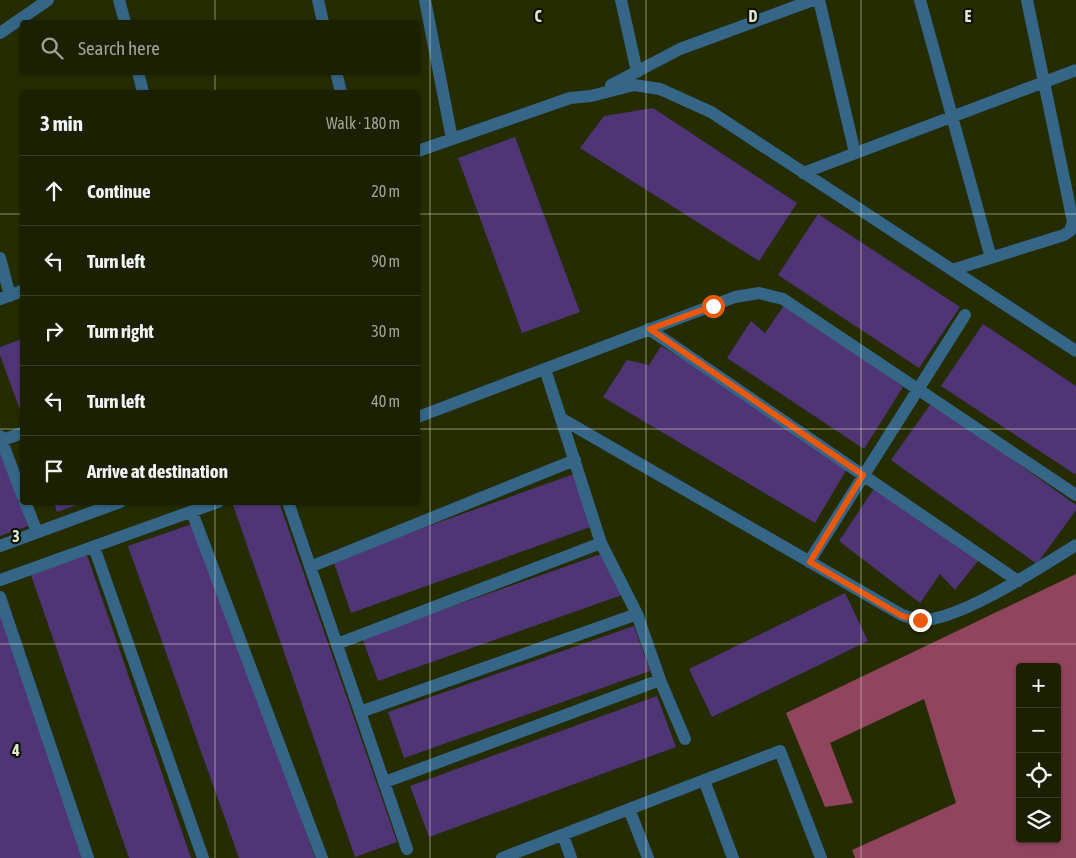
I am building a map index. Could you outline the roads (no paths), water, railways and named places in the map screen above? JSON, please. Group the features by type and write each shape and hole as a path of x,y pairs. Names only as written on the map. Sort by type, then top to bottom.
{"street":[{"path":"0,32 48,0"},
{"path":"119,0 124,20"},
{"path":"318,0 323,20"},
{"path":"425,0 452,139"},
{"path":"621,0 637,72"},
{"path":"591,96 680,49 813,0"},
{"path":"819,0 855,153"},
{"path":"920,0 991,258"},
{"path":"952,270 1064,235 1070,231 1074,222 1027,0"},
{"path":"803,173 1076,70"},
{"path":"139,75 142,90"},
{"path":"337,75 340,90"},
{"path":"420,150 570,98 591,96 634,85 660,89 711,112 1076,350"},
{"path":"0,258 5,298 20,292"},
{"path":"420,416 736,297 759,293 783,299 1076,495"},
{"path":"810,562 917,388 965,315"},
{"path":"650,329 1018,581"},
{"path":"545,369 602,543 637,614 660,680 685,738"},
{"path":"562,419 902,616 920,620 943,617 1018,581 1076,545"},
{"path":"20,434 1,439 20,490"},
{"path":"310,567 575,460"},
{"path":"26,505 37,532"},
{"path":"0,546 112,505"},
{"path":"0,580 210,505"},
{"path":"289,505 408,849"},
{"path":"192,512 322,858"},
{"path":"337,644 602,543"},
{"path":"94,547 203,858"},
{"path":"0,597 88,858"},
{"path":"360,712 637,614"},
{"path":"384,782 660,680"},
{"path":"502,858 780,751 821,858"},
{"path":"704,780 734,858"},
{"path":"629,809 648,858"},
{"path":"563,835 571,858"}]}
